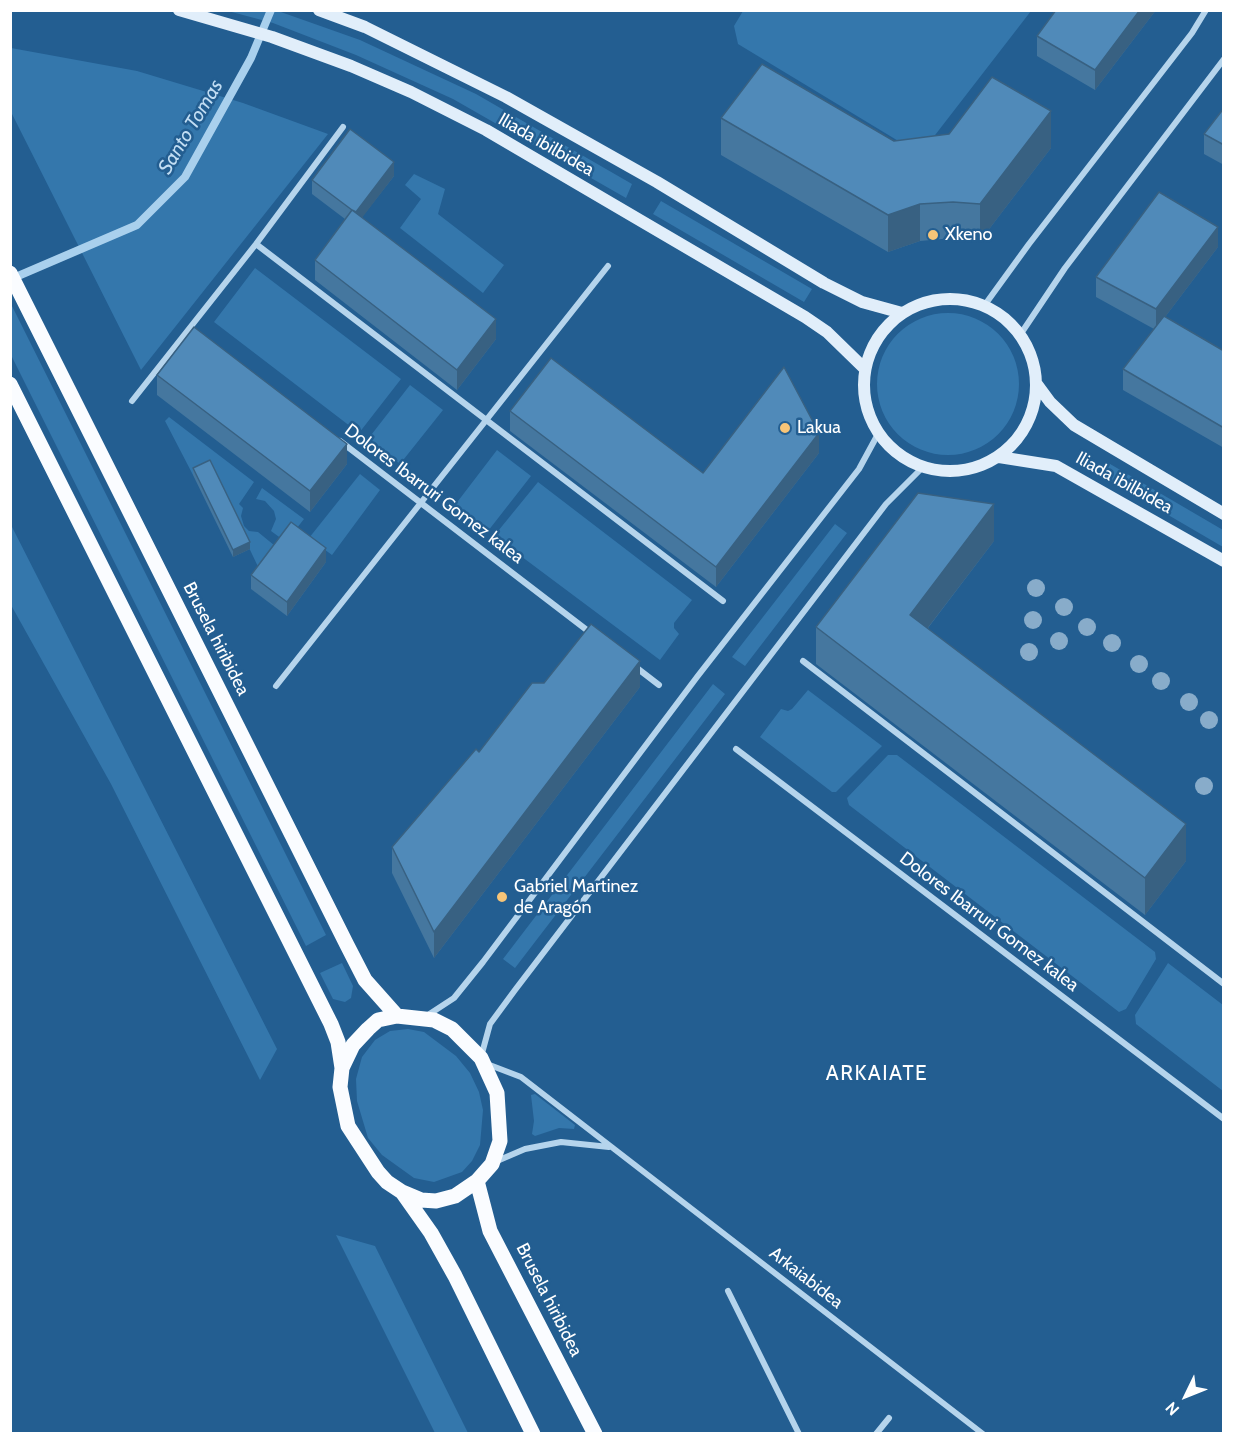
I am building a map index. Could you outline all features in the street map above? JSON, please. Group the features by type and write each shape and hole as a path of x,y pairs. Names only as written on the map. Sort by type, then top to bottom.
{"main road":[{"name":"Brusela hiribidea","path":"10,273 361,971 377,996 397,1016"},
{"path":"10,384 326,1014 338,1042 342,1068 340,1087 348,1126 387,1182 402,1192 421,1200 436,1201 455,1196 477,1181 492,1164 500,1141 497,1093 483,1060 452,1029 423,1018 397,1016 378,1020 353,1045 342,1068"},
{"name":"Brusela hiribidea","path":"477,1181 490,1231 595,1434"},
{"path":"402,1192 431,1233 455,1276 533,1434"}],"street":[{"name":"Iliada ibilbidea","path":"179,10 272,37 351,66 411,92 486,130 795,311 827,332 865,369"},
{"name":"Iliada ibilbidea","path":"319,10 365,27 506,97 657,182 824,283 862,302 902,313"},
{"path":"984,306 1206,10"},
{"path":"1020,335 1065,268 1224,59"},
{"path":"132,401 256,244 343,127"},
{"path":"256,244 723,601"},
{"path":"276,686 608,266"},
{"path":"942,299 984,306 1004,318 1020,335 1032,358 1036,382 1033,408 1023,432 999,457 981,466 962,471 942,472 922,468 897,454 878,434 865,402 865,369 872,347 885,328 902,313 921,304 942,299"},
{"path":"191,327 200,334"},
{"name":"Iliada ibilbidea","path":"1036,382 1050,402 1074,425 1224,514"},
{"path":"423,1018 442,1008 454,998 483,962 697,677 859,470 878,434"},
{"name":"Dolores Ibarruri Gomez kalea","path":"336,438 595,636"},
{"name":"Iliada ibilbidea","path":"999,457 1056,466 1224,561"},
{"path":"483,1060 490,1024 508,999 874,518 922,468"},
{"path":"622,657 659,685"},
{"path":"803,662 1224,984"},
{"name":"Dolores Ibarruri Gomez kalea","path":"736,749 1224,1119"},
{"name":"Arkaiabidea","path":"483,1060 521,1077 983,1434"},
{"path":"492,1164 525,1149 561,1142 610,1148"},
{"path":"728,1291 798,1434"},
{"path":"876,1434 889,1418"}],"shaded area":[{"path":"228,11 278,11 360,40 476,94 632,184 626,198 453,99 356,55 273,23"},
{"path":"743,11 1031,11 932,139 900,142 738,44 734,26"},
{"path":"11,48 137,71 243,103 328,134 141,370 11,112"},
{"path":"414,174 445,189 438,214 504,265 483,293 400,228 421,199 405,185"},
{"path":"661,201 812,289 804,302 653,214"},
{"path":"255,268 401,379 359,433 214,322"},
{"path":"11,304 326,935 306,946 11,355"},
{"path":"948,313 975,318 998,334 1014,357 1019,384 1014,411 998,434 975,450 948,455 921,450 898,434 882,411 877,384 882,357 898,334 921,318"},
{"path":"410,385 443,410 400,464 368,439"},
{"path":"169,417 254,482 239,504 243,508 241,516 244,526 249,531 258,532 280,550 262,575 211,468 193,475 165,421"},
{"path":"497,450 531,476 488,531 455,505"},
{"path":"1105,461 1223,530 1223,547 1098,474"},
{"path":"360,474 380,490 332,555 309,538"},
{"path":"538,482 692,600 674,623 674,628 679,634 660,660 494,536"},
{"path":"262,488 304,519 286,542 271,531 276,519 274,511 265,501 256,499"},
{"path":"10,523 277,1049 260,1080 111,784 11,605"},
{"path":"835,524 847,533 745,666 732,657"},
{"path":"713,684 725,694 515,968 503,959"},
{"path":"808,690 882,746 836,792 832,792 760,737 781,709 788,711 792,709"},
{"path":"888,755 897,755 1155,952 1156,959 1126,1009 1119,1012 849,805 847,798"},
{"path":"342,963 353,986 351,998 345,1002 333,999 320,973"},
{"path":"1168,963 1223,1005 1223,1091 1136,1024 1135,1015"},
{"path":"408,1029 424,1032 456,1056 470,1073 479,1092 483,1110 480,1145 472,1161 462,1172 434,1182 414,1178 382,1155 368,1138 357,1101 356,1079 362,1057 375,1040 390,1031"},
{"path":"535,1094 575,1125 574,1129 559,1128 535,1136 532,1134 534,1121 531,1095"},
{"path":"336,1235 375,1246 468,1433 435,1433"}],"building":[{"path":"1056,10 1140,10 1095,70 1037,36"},
{"path":"762,64 894,141 949,134 992,77 1051,111 980,204 953,202 920,204 888,215 721,118"},
{"path":"1224,108 1224,145 1204,134"},
{"path":"350,129 394,162 356,212 312,180"},
{"path":"1159,192 1218,227 1156,309 1096,277"},
{"path":"352,210 496,319 457,370 315,260"},
{"path":"1164,316 1224,351 1224,428 1123,369"},
{"path":"194,327 347,444 310,491 157,375"},
{"path":"551,358 703,473 784,367 819,433 716,567 510,411"},
{"path":"210,460 250,542 233,550 193,468"},
{"path":"918,493 994,504 910,615 1186,824 1145,878 816,627"},
{"path":"291,522 326,548 287,602 251,575"},
{"path":"591,624 640,661 434,932 392,847 476,749 479,752 532,683 544,683"}],"waterway":[{"name":"Santo Tomas","path":"11,279 137,225 185,177 251,58 271,10"}],"place":[{"name":"Xkeno","path":"933,235"},
{"name":"Lakua","path":"785,428"},
{"name":"Gabriel Martinez de Aragón","path":"502,897"}],"district":[{"name":"ARKAIATE","path":"877,1074"}]}
